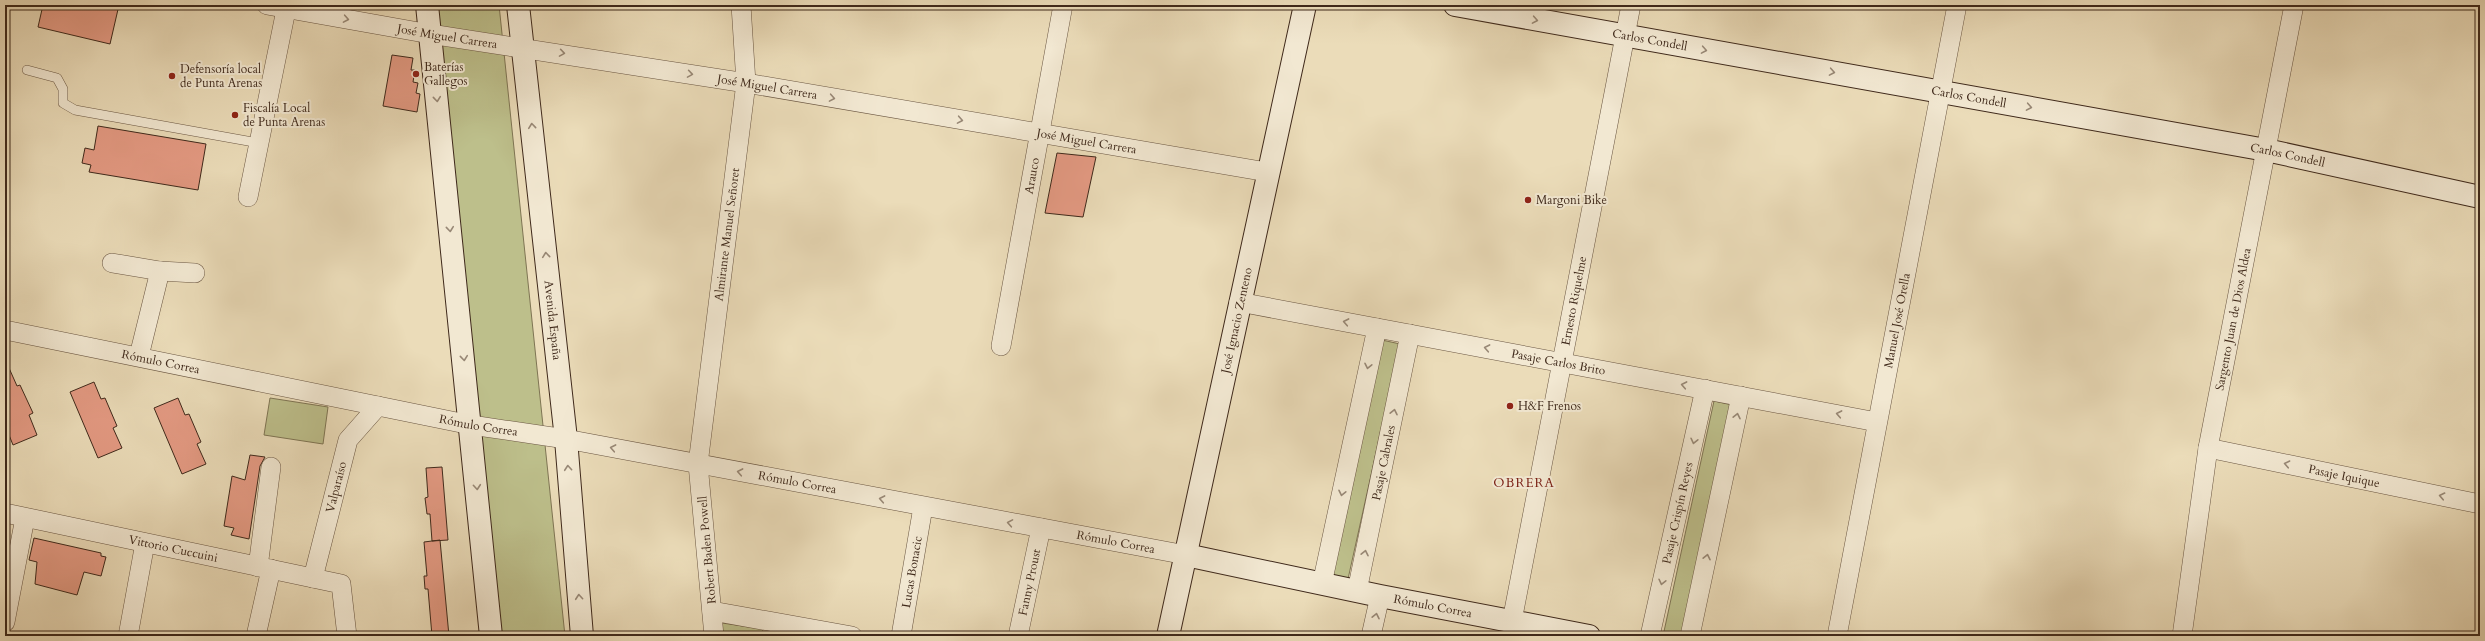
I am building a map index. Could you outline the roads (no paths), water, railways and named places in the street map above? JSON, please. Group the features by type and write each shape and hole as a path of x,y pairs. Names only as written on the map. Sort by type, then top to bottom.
{"street":[{"name":"José Miguel Carrera","path":"267,5 286,7 430,34 523,47 746,83 1267,172"},
{"path":"427,5 471,425 491,636"},
{"name":"Avenida España","path":"518,5 566,439 582,636"},
{"name":"Almirante Manuel Señoret","path":"698,464 746,83 742,5"},
{"name":"Arauco","path":"1001,346 1063,5"},
{"name":"José Ignacio Zenteno","path":"1168,636 1267,172 1305,5"},
{"name":"Carlos Condell","path":"1455,5 2266,150 2480,197"},
{"name":"Ernesto Riquelme","path":"1512,621 1631,5"},
{"name":"Manuel José Orella","path":"1837,636 1957,5"},
{"name":"Sargento Juan de Dios Aldea","path":"2182,636 2208,448 2294,5"},
{"path":"248,197 286,7"},
{"path":"112,263 160,271 195,273"},
{"path":"139,356 160,271"},
{"name":"Pasaje Carlos Brito","path":"1239,302 1877,422"},
{"path":"1322,584 1376,328"},
{"name":"Rómulo Correa","path":"5,330 139,356 471,425 566,439 1186,555 1380,596 1579,635"},
{"name":"Pasaje Cabrales","path":"1357,591 1410,334"},
{"name":"Pasaje Crispín Reyes","path":"1650,636 1705,389"},
{"path":"1690,636 1741,396"},
{"name":"Valparaíso","path":"313,578 348,440 378,406"},
{"name":"Pasaje Iquique","path":"2208,448 2480,504"},
{"name":"Robert Baden Powell","path":"698,464 714,636"},
{"path":"256,636 264,568 271,467"},
{"name":"Lucas Bonacic","path":"901,636 923,507"},
{"name":"Vittorio Cuccuini","path":"5,513 341,584 347,636"},
{"path":"5,622 25,518"},
{"name":"Fanny Proust","path":"1018,636 1041,528"},
{"path":"128,636 146,543"},
{"path":"1371,636 1380,596"},
{"path":"712,611 772,628 852,636"}],"lane":[{"path":"27,70 57,78 63,89 63,103 76,110 259,143"}],"place":[{"name":"Baterías Gallegos","path":"416,74"},
{"name":"Defensoría local de Punta Arenas","path":"172,76"},
{"name":"Fiscalía Local de Punta Arenas","path":"235,115"},
{"name":"Margoni Bike","path":"1528,200"},
{"name":"H&F Frenos","path":"1510,406"}],"district":[{"name":"OBRERA","path":"1524,483"}]}
